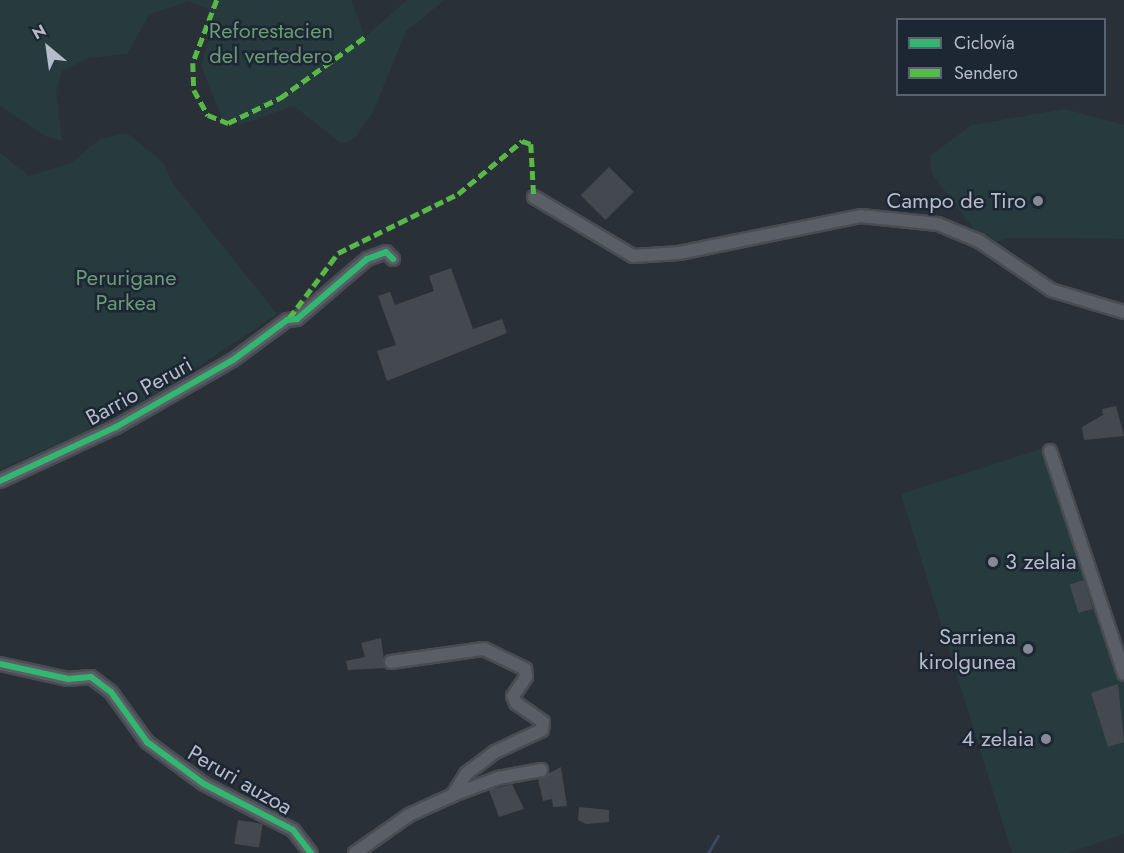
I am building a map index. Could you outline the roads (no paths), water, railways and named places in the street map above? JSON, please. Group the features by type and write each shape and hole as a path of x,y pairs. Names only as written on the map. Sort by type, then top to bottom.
{"street":[{"path":"534,197 633,256 679,254 861,216 938,224 979,241 1072,301 1124,312"},
{"name":"Barrio Peruri","path":"0,481 116,427 233,360 287,320 297,319 367,259 386,252 393,259"},
{"path":"1050,451 1124,674"},
{"path":"391,662 484,649 525,669 516,704 543,722 542,730 495,752 466,774 453,795"},
{"name":"Peruri auzoa","path":"0,664 68,679 91,677 111,692 147,742 204,784 293,830 311,853"},
{"path":"355,853 409,815 453,795 541,770"}],"waterway":[{"path":"708,853 718,836"}],"place":[{"name":"Campo de Tiro","path":"1038,201"},
{"name":"3 zelaia","path":"993,562"},
{"name":"Sarriena kirolgunea","path":"1028,649"},
{"name":"4 zelaia","path":"1046,739"}],"park label":[{"name":"Reforestacien del vertedero","path":"271,42"},
{"name":"Perurigane Parkea","path":"126,290"}]}
